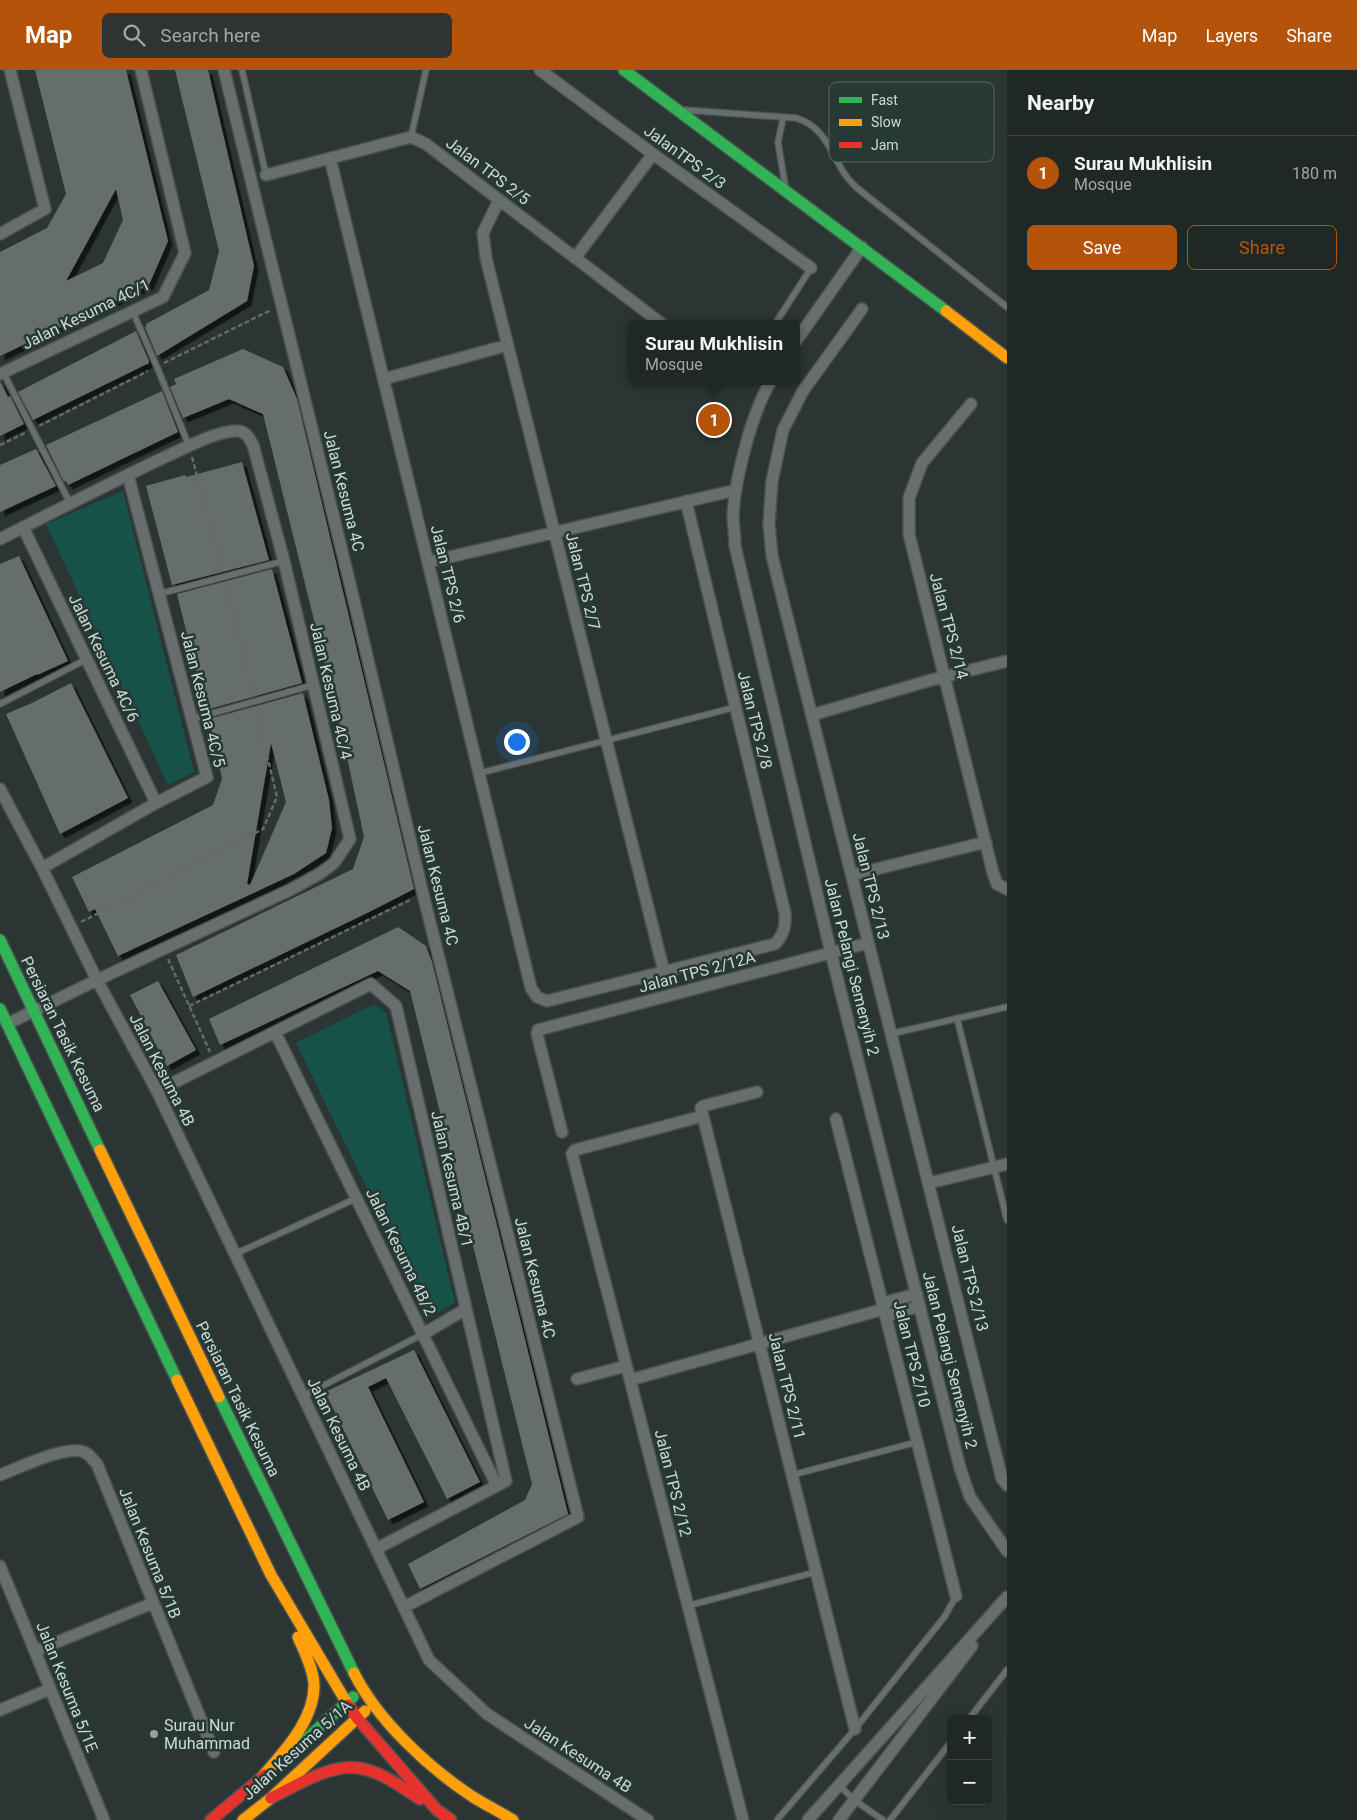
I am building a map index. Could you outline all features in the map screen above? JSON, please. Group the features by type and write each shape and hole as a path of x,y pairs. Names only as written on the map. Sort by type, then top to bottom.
{"street":[{"path":"0,234 45,209 10,70"},
{"name":"Jalan Kesuma 4C/1","path":"1,373 163,297 185,253 141,70"},
{"name":"Jalan Kesuma 4C","path":"224,70 349,579 422,894 578,1517 404,1607"},
{"name":"JalanTPS 2/3","path":"540,70 812,268"},
{"path":"631,72 678,110 1007,358"},
{"path":"266,175 411,137"},
{"name":"Jalan TPS 2/5","path":"411,137 426,144 657,320"},
{"path":"575,258 653,154"},
{"name":"Jalan TPS 2/6","path":"330,158 532,988 537,997 547,1001 664,972"},
{"name":"Jalan TPS 2/7","path":"498,200 482,233 486,258 664,972"},
{"path":"800,335 862,247"},
{"name":"Jalan TPS 2/13","path":"862,309 803,391 783,430 772,482 769,524 772,556 1002,1479 1007,1485"},
{"path":"384,378 508,346"},
{"name":"Jalan Pelangi Semenyih 2","path":"768,385 754,419 738,478 733,516 735,546 831,953 960,1468 970,1497 1007,1551"},
{"name":"Jalan TPS 2/14","path":"971,404 922,463 909,498 909,534 993,873 997,884 1007,889"},
{"name":"Jalan Kesuma 4C/4","path":"0,539 128,474 189,446 225,432 239,431 248,435 253,445 284,561 350,839 334,863 321,873 290,890 96,980 7,1024"},
{"name":"Jalan Kesuma 4C/5","path":"42,868 156,803 208,777 128,474"},
{"path":"428,562 736,490"},
{"name":"Jalan TPS 2/8","path":"664,972 775,944 782,936 786,924 785,913 686,501"},
{"name":"Jalan Kesuma 4C/6","path":"23,527 156,803"},
{"path":"812,715 945,676 1007,661"},
{"path":"0,789 42,868 96,980"},
{"path":"852,875 986,842"},
{"name":"Persiaran Tasik Kesuma","path":"0,940 182,1322 361,1687 372,1704 419,1753 468,1794 514,1820"},
{"name":"Jalan TPS 2/12A","path":"562,1132 537,1034 538,1030 868,943"},
{"name":"Jalan Kesuma 4B","path":"96,980 157,1091 429,1660 487,1714 648,1820"},
{"name":"Jalan Kesuma 4B/1","path":"157,1091 371,984 396,1006 506,1481 497,1486"},
{"path":"0,1009 272,1575 304,1649 314,1684 310,1708 303,1726 258,1782"},
{"name":"Jalan Kesuma 4B/2","path":"276,1032 497,1486"},
{"path":"703,1116 701,1108 703,1106 757,1092"},
{"name":"Jalan TPS 2/12","path":"703,1116 575,1150 572,1154 743,1820"},
{"name":"Jalan TPS 2/11","path":"703,1116 855,1729"},
{"name":"Jalan TPS 2/10","path":"836,1119 956,1596"},
{"path":"928,1184 1007,1164"},
{"path":"884,1310 917,1294"},
{"path":"630,1380 884,1310 920,1306"},
{"path":"423,1334 466,1310"},
{"path":"576,1379 626,1366"},
{"name":"Jalan Kesuma 5/1B","path":"0,1475 73,1450 87,1453 97,1464 214,1752"},
{"path":"376,1549 497,1486"},
{"name":"Jalan Kesuma 5/1E","path":"0,1566 104,1820"},
{"path":"272,1575 346,1703 437,1810"},
{"path":"808,1820 1007,1597"},
{"path":"839,1820 1007,1601"},
{"path":"35,1651 153,1603"},
{"name":"Jalan Kesuma 5/1A","path":"211,1820 258,1782 346,1703 361,1687"},
{"path":"0,1710 50,1689"},
{"name":"Jalan Kesuma 5/1A","path":"243,1820 271,1798 372,1704"},
{"path":"271,1798 325,1772 356,1767 377,1773 451,1820"}],"lane":[{"path":"242,70 266,175"},
{"path":"411,137 426,70"},
{"path":"678,110 709,111 783,119 796,118 806,121 816,129 829,146"},
{"path":"783,119 778,142 786,191"},
{"path":"838,162 845,175 857,188 1007,307"},
{"path":"778,320 812,268"},
{"path":"132,310 158,366 189,446"},
{"path":"1,373 70,503"},
{"path":"159,594 284,561"},
{"path":"0,704 87,659"},
{"path":"192,719 313,685"},
{"path":"480,773 736,707"},
{"path":"890,1034 1007,1006"},
{"path":"957,1018 1007,1220"},
{"path":"235,1254 356,1198"},
{"path":"303,1396 423,1334"},
{"path":"792,1475 917,1442"},
{"path":"687,1606 816,1572"},
{"path":"777,1820 855,1729 945,1616 956,1596"},
{"path":"972,1715 1007,1670"},
{"path":"890,1820 947,1747"},
{"path":"839,1785 854,1800 883,1820"}],"path":[{"path":"0,445 282,305"},
{"path":"189,1006 422,894"},
{"path":"163,949 215,1062"}],"green space":[{"path":"123,491 194,772 168,785 46,524"},
{"path":"374,1004 386,1013 455,1303 430,1317 296,1043"}],"building":[{"path":"35,70 126,70 168,241 149,285 0,356 0,252 47,228 66,194","holes":["116,189 123,220 103,263 66,281"]},
{"path":"175,70 208,70 254,266 247,301 157,356 145,327 147,326 146,324 209,290 219,251"},
{"path":"136,331 149,363 33,420 18,392"},
{"path":"243,349 283,367 297,399 414,889 193,997 176,955 353,869 364,837 341,729 263,414 229,399 183,418 170,387 176,384 174,379"},
{"path":"0,381 24,424 0,436"},
{"path":"162,391 178,432 68,485 66,481 64,482 46,445"},
{"path":"36,449 56,486 0,512 0,465"},
{"path":"242,462 269,560 172,585 146,486"},
{"path":"19,556 68,661 0,692 0,564"},
{"path":"272,569 302,683 206,710 177,594"},
{"path":"71,683 128,798 60,834 6,714"},
{"path":"303,693 329,800 332,828 326,853 294,874 118,956 95,909 89,912 72,877 213,805 222,779 209,719","holes":["271,743 286,802 250,885 247,884"]},
{"path":"398,927 426,946 432,962 568,1514 420,1589 408,1564 525,1500 532,1484 410,991 378,971 220,1045 209,1019"},
{"path":"158,981 196,1050 167,1066 130,995"},
{"path":"414,1350 480,1482 447,1499 386,1378 368,1387 424,1502 388,1520 325,1392"}],"traffic: fast":[{"path":"624,70 946,311"},
{"path":"0,940 100,1150"},
{"path":"0,1009 177,1380"},
{"path":"219,1397 354,1673"},
{"path":"293,1751 353,1697"}],"traffic: slow":[{"path":"946,311 1007,358"},
{"path":"100,1150 219,1397"},
{"path":"177,1380 271,1575 348,1705"},
{"path":"258,1782 286,1749 303,1725 313,1698 314,1684 312,1672 298,1637"},
{"path":"354,1673 377,1709 422,1758 473,1797 513,1820"},
{"path":"243,1820 271,1798 365,1711"}],"traffic: jam":[{"path":"348,1705 437,1810 451,1820"},
{"path":"271,1798 324,1773 336,1769 358,1768 375,1772 420,1799"},
{"path":"211,1820 265,1775"}],"place":[{"name":"Surau Mukhlisin","path":"714,420"},
{"name":"Surau Nur Muhammad","path":"154,1734"}]}
